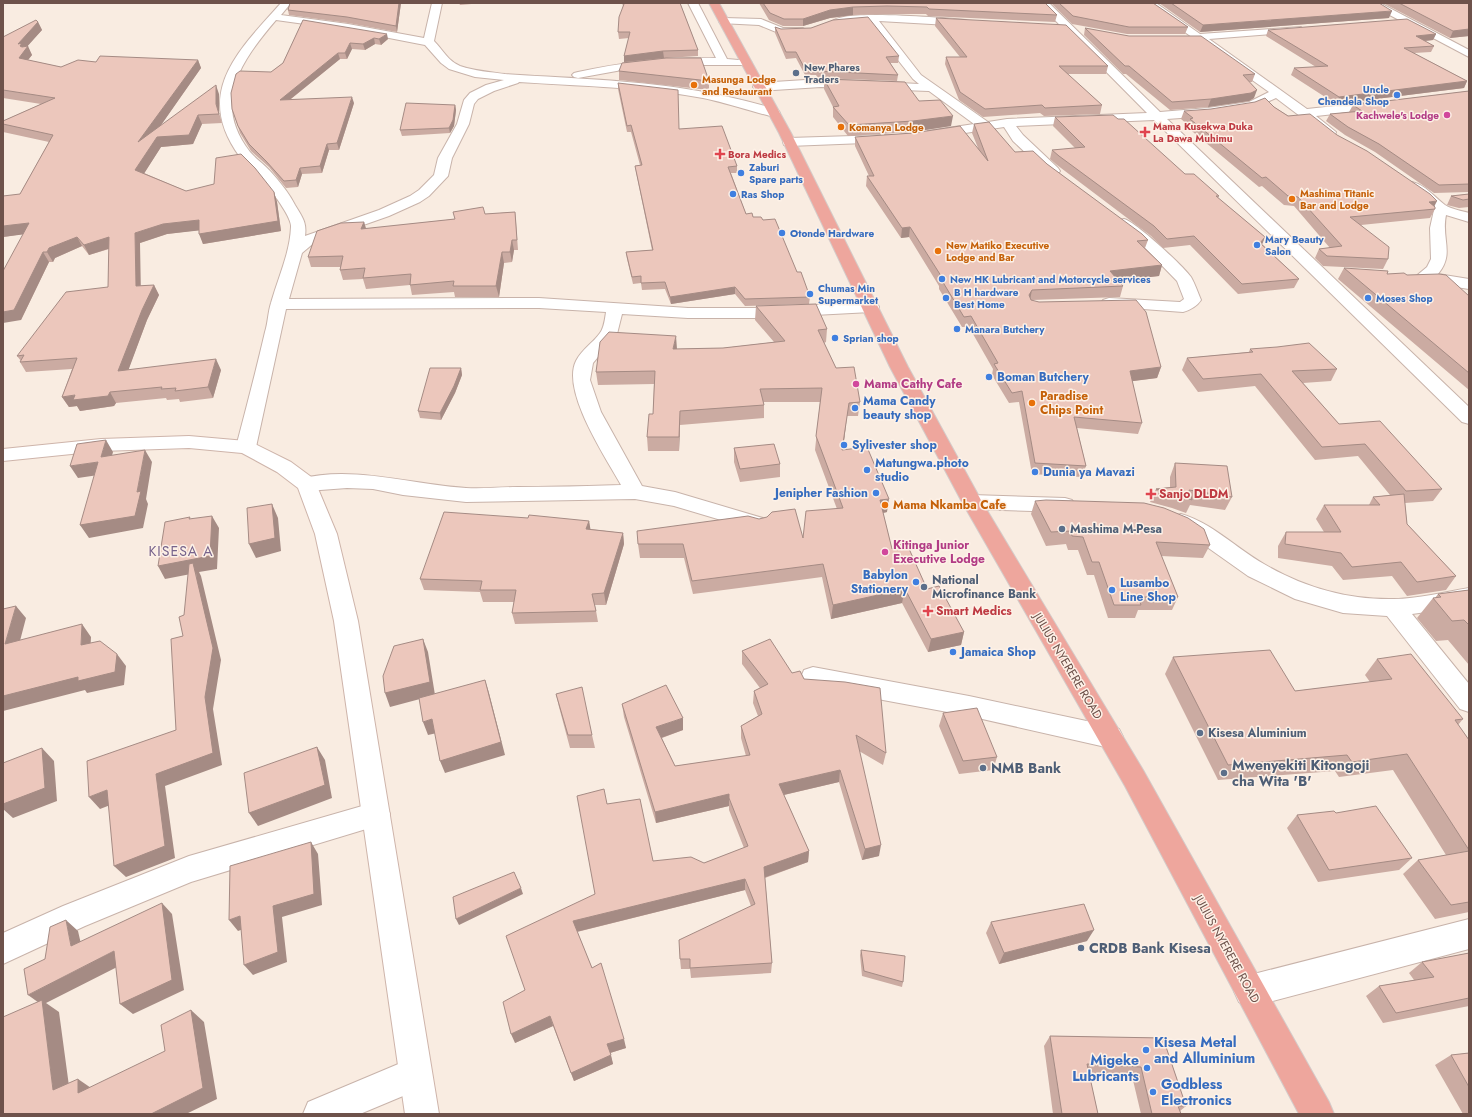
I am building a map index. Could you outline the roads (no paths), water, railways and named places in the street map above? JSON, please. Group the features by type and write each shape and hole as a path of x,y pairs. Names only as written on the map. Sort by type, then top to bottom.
{"highway":[{"name":"JULIUS NYERERE ROAD","path":"719,12 789,142 899,367 972,502 1134,778 1317,1114"}],"street":[{"path":"246,447 275,327 279,304 294,252 299,226 286,201 265,173 246,156 234,138 226,116 227,89 232,74 241,58 258,35 286,3"},
{"path":"428,42 437,3"},
{"path":"693,3 723,62"},
{"path":"1043,3 1070,28 1157,116 1469,418"},
{"path":"1149,3 1194,38 1255,76 1339,139 1343,132"},
{"path":"1372,3 1469,54"},
{"path":"719,12 761,22 781,31 811,30"},
{"path":"274,17 348,27 428,42 448,64 474,74 647,88 711,95 758,107 774,113"},
{"path":"830,22 871,18 978,23"},
{"path":"871,18 916,77 985,126"},
{"path":"1388,23 1408,21"},
{"path":"1056,28 1070,28 1090,33"},
{"path":"1194,38 1305,28"},
{"path":"549,80 597,71 666,62 746,63"},
{"path":"294,252 310,239 321,234 384,213 415,199 424,193 441,176 445,158 463,124 468,102 474,96 490,88 520,78"},
{"path":"759,87 820,83 932,88"},
{"path":"920,136 1007,123 1157,116 1208,112 1252,105 1276,93"},
{"path":"1305,113 1395,103"},
{"path":"1353,120 1373,106"},
{"path":"1007,123 1018,138 1050,169 1063,178"},
{"path":"789,142 855,141 898,138"},
{"path":"1404,181 1436,204 1469,218"},
{"path":"1436,204 1454,198"},
{"path":"1436,204 1440,259 1437,268 1419,276 1469,284"},
{"path":"1093,304 1122,303 1183,307 1193,300 1184,279 1145,240 1110,213"},
{"path":"1318,272 1341,273"},
{"path":"279,304 532,302 688,313 759,313 870,307"},
{"path":"615,308 609,332 588,355 581,369 582,388 595,420 635,492"},
{"path":"3,455 101,445 188,442 246,447 284,466 307,484 326,534 346,621 422,1114"},
{"path":"307,484 347,481 373,482 416,490 466,495 635,492 675,499 758,524"},
{"path":"972,502 1084,506"},
{"path":"1165,514 1191,525 1256,570 1303,593 1343,604 1394,608 1469,597"},
{"path":"1394,608 1469,702"},
{"path":"813,677 968,706 1110,737"},
{"path":"3,949 74,916 189,869 376,814"},
{"path":"1250,991 1469,934"},
{"path":"320,1114 415,1074"}],"place":[{"name":"New Phares Traders","path":"796,73"},
{"name":"Masunga Lodge and Restaurant","path":"694,85"},
{"name":"Uncle Chendela Shop","path":"1397,95"},
{"name":"Kachwele's Lodge","path":"1447,115"},
{"name":"Komanya Lodge","path":"841,127"},
{"name":"Mama Kusekwa Duka La Dawa Muhimu","path":"1145,132"},
{"name":"Bora Medics","path":"720,154"},
{"name":"Zaburi Spare parts","path":"741,173"},
{"name":"Ras Shop","path":"733,194"},
{"name":"Mashima Titanic Bar and Lodge","path":"1292,199"},
{"name":"Otonde Hardware","path":"782,233"},
{"name":"Mary Beauty Salon","path":"1257,245"},
{"name":"New Matiko Executive Lodge and Bar","path":"938,251"},
{"name":"New HK Lubricant and Motorcycle services","path":"942,279"},
{"name":"Chumas Min Supermarket","path":"810,294"},
{"name":"B H hardware Best Home","path":"946,298"},
{"name":"Moses Shop","path":"1368,298"},
{"name":"Manara Butchery","path":"957,329"},
{"name":"Sprian shop","path":"835,338"},
{"name":"Boman Butchery","path":"989,377"},
{"name":"Mama Cathy Cafe","path":"856,384"},
{"name":"Paradise Chips Point","path":"1032,403"},
{"name":"Mama Candy beauty shop","path":"855,408"},
{"name":"Sylivester shop","path":"844,445"},
{"name":"Matungwa.photo studio","path":"867,470"},
{"name":"Dunia ya Mavazi","path":"1035,472"},
{"name":"Jenipher Fashion","path":"876,493"},
{"name":"Sanjo DLDM","path":"1151,494"},
{"name":"Mama Nkamba Cafe","path":"885,505"},
{"name":"Mashima M-Pesa","path":"1062,529"},
{"name":"Kitinga Junior Executive Lodge","path":"885,552"},
{"name":"Babylon Stationery","path":"916,582"},
{"name":"National Microfinance Bank","path":"924,587"},
{"name":"Lusambo Line Shop","path":"1112,590"},
{"name":"Smart Medics","path":"928,611"},
{"name":"Jamaica Shop","path":"953,652"},
{"name":"Kisesa Aluminium","path":"1200,733"},
{"name":"NMB Bank","path":"983,768"},
{"name":"Mwenyekiti Kitongoji cha Wita 'B'","path":"1224,773"},
{"name":"CRDB Bank Kisesa","path":"1081,948"},
{"name":"Kisesa Metal and Alluminium","path":"1146,1050"},
{"name":"Migeke Lubricants","path":"1147,1068"},
{"name":"Godbless Electronics","path":"1153,1092"}],"district":[{"name":"KISESA A","path":"181,551"}]}
